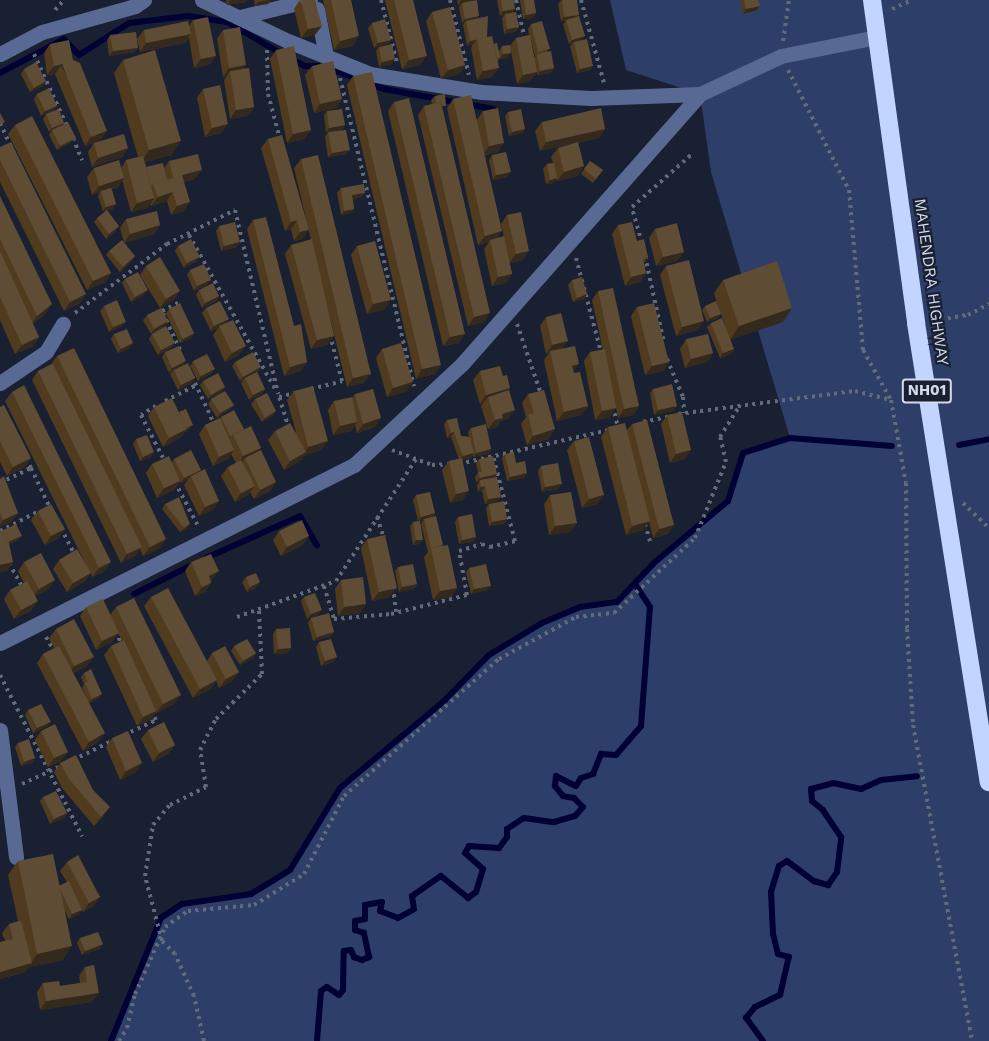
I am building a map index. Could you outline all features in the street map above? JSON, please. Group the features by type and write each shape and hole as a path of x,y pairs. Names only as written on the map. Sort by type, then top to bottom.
{"highway":[{"name":"MAHENDRA HIGHWAY","path":"872,0 916,323 989,782"}],"street":[{"path":"0,54 42,32 135,6 144,0"},
{"path":"202,0 267,31 370,74 473,91 608,97 700,94"},
{"path":"240,17 310,0"},
{"path":"315,0 330,58"},
{"path":"0,643 354,465 379,445 419,406 508,311 700,94 781,56 877,37"},
{"path":"0,382 46,352 63,324"},
{"path":"0,730 16,857"}],"path":[{"path":"381,0 401,79"},
{"path":"450,0 473,91"},
{"path":"516,0 526,42"},
{"path":"581,0 608,97"},
{"path":"789,0 781,56 849,190 863,350 891,400 906,483 907,629 913,725 972,1041"},
{"path":"267,31 268,94 283,151"},
{"path":"28,39 82,160"},
{"path":"330,58 419,406"},
{"path":"0,123 15,155"},
{"path":"684,412 683,397 668,361 632,207 691,154"},
{"path":"63,324 94,294 167,244 235,210 279,395 290,431"},
{"path":"189,235 279,395"},
{"path":"570,240 603,362"},
{"path":"181,353 162,311 182,300"},
{"path":"916,323 968,315 989,304"},
{"path":"508,311 521,332 542,398"},
{"path":"279,395 342,381 329,331"},
{"path":"191,374 220,438"},
{"path":"167,466 141,415 196,385"},
{"path":"632,424 684,412 855,391 891,400"},
{"path":"611,395 618,428 624,438"},
{"path":"119,1041 127,1028 135,994 162,941 165,927 188,911 254,904 304,874 344,796 499,658 576,618 614,613 695,538 726,462 720,437 740,405"},
{"path":"379,445 432,465 493,456 618,428"},
{"path":"552,431 556,442"},
{"path":"20,447 54,515"},
{"path":"324,586 334,619 396,612 467,595 459,551 482,544 490,547 515,542 493,456"},
{"path":"237,617 336,580 416,459"},
{"path":"0,483 31,468"},
{"path":"172,477 204,539"},
{"path":"0,531 49,506"},
{"path":"642,512 651,544"},
{"path":"377,517 387,548"},
{"path":"59,525 79,564"},
{"path":"8,559 27,594"},
{"path":"392,580 396,612"},
{"path":"204,1041 194,996 175,954 162,941 145,876 153,825 170,805 206,787 200,750 216,719 262,674 259,610"},
{"path":"38,623 55,653"},
{"path":"115,628 123,648"},
{"path":"0,675 47,772 82,836"},
{"path":"7,791 156,720 151,710"},
{"path":"99,735 104,745"}],"shaded area":[{"path":"610,0 989,0 989,1041 111,1041 161,918 182,904 251,894 290,870 340,788 444,702 489,655 542,623 580,607 617,602 655,562 728,501 743,453 790,438 711,172 700,94 626,70"}],"building":[{"path":"301,0 315,0 322,26 308,29"},
{"path":"331,0 351,0 359,36 340,41"},
{"path":"394,0 413,0 427,56 409,60"},
{"path":"477,0 479,16 465,19 462,3"},
{"path":"501,0 514,0 515,9 503,11"},
{"path":"524,0 534,0 536,13 526,15"},
{"path":"562,0 577,0 579,15 564,17"},
{"path":"744,0 758,0 760,6 746,9"},
{"path":"450,7 465,65 448,70 432,12"},
{"path":"516,12 519,27 507,29 505,14"},
{"path":"488,16 487,37 470,41 466,21"},
{"path":"579,16 585,36 572,40 566,20"},
{"path":"208,17 216,56 201,59 193,20"},
{"path":"385,19 391,40 378,43 372,23"},
{"path":"188,21 191,34 146,43 144,30"},
{"path":"542,21 550,49 538,52 531,24"},
{"path":"240,27 246,65 229,68 223,30"},
{"path":"136,32 138,48 113,51 110,35"},
{"path":"530,35 537,72 523,75 516,38"},
{"path":"492,36 499,68 483,71 477,39"},
{"path":"587,39 593,66 580,69 574,42"},
{"path":"69,40 73,60 80,63 107,131 91,137 62,64 54,66 50,44"},
{"path":"497,43 500,57 497,58 494,44"},
{"path":"392,44 395,59 382,62 379,47"},
{"path":"510,45 511,53 503,54 502,46"},
{"path":"294,46 311,130 293,134 276,50"},
{"path":"155,50 181,141 149,150 123,60"},
{"path":"551,51 554,68 540,71 537,54"},
{"path":"333,61 342,99 320,104 312,66"},
{"path":"36,62 46,81 34,88 24,69"},
{"path":"249,68 254,107 236,110 230,71"},
{"path":"372,72 441,365 422,369 353,76"},
{"path":"220,85 228,124 212,128 203,89"},
{"path":"49,88 57,106 45,111 37,94"},
{"path":"445,94 446,106 442,106 441,102 436,103 435,96"},
{"path":"471,95 502,231 485,236 453,99"},
{"path":"409,98 465,334 450,337 394,102"},
{"path":"441,102 490,313 474,317 424,106"},
{"path":"498,108 504,143 489,146 483,111"},
{"path":"601,108 605,129 546,142 542,122"},
{"path":"59,109 64,123 52,128 46,114"},
{"path":"342,109 345,125 329,128 327,111"},
{"path":"521,109 525,129 512,132 508,112"},
{"path":"0,113 5,122 0,125"},
{"path":"32,116 111,273 93,281 15,125"},
{"path":"68,122 76,138 60,146 52,130"},
{"path":"346,130 350,150 332,153 328,132"},
{"path":"124,134 128,148 98,158 94,143"},
{"path":"282,135 309,230 300,232 297,220 291,222 268,139"},
{"path":"11,142 86,294 70,302 0,160 0,147"},
{"path":"578,142 584,166 564,172 558,148"},
{"path":"506,152 511,172 496,175 492,155"},
{"path":"198,154 202,170 182,175 190,202 177,206 173,192 158,197 153,184 173,178 169,161"},
{"path":"318,155 371,374 353,378 301,159"},
{"path":"143,156 154,198 137,203 126,160"},
{"path":"119,160 124,178 99,186 94,168"},
{"path":"590,161 603,170 596,179 584,169"},
{"path":"163,163 167,180 151,186 146,167"},
{"path":"554,163 557,178 550,180 547,164"},
{"path":"364,184 365,193 352,195 354,209 344,211 341,188"},
{"path":"111,188 116,204 106,207 101,191"},
{"path":"0,196 52,304 37,316 0,239"},
{"path":"107,210 119,226 109,234 97,218"},
{"path":"157,211 160,225 130,234 126,219"},
{"path":"521,212 529,251 516,254 507,215"},
{"path":"266,217 294,326 301,324 307,362 290,367 253,220"},
{"path":"235,222 240,242 224,246 219,226"},
{"path":"632,222 637,241 644,239 648,257 643,259 646,273 631,277 618,225"},
{"path":"677,223 684,252 663,257 655,229"},
{"path":"504,236 512,274 498,277 490,240"},
{"path":"191,239 200,257 187,263 178,246"},
{"path":"312,239 334,336 317,340 291,245"},
{"path":"122,240 135,256 123,267 109,251"},
{"path":"375,241 391,300 373,304 357,246"},
{"path":"0,251 39,337 22,345 0,297"},
{"path":"160,257 180,291 166,299 146,266"},
{"path":"689,260 704,321 682,327 666,266"},
{"path":"777,261 792,308 739,326 723,280"},
{"path":"204,264 211,280 197,286 190,270"},
{"path":"138,272 148,290 135,297 125,279"},
{"path":"582,277 587,294 577,298 572,280"},
{"path":"213,283 219,296 205,303 199,290"},
{"path":"613,288 639,406 624,409 598,291"},
{"path":"117,300 126,322 113,327 104,306"},
{"path":"220,301 229,319 214,326 206,308"},
{"path":"716,301 721,314 710,318 705,306"},
{"path":"180,303 194,333 183,339 169,309"},
{"path":"654,303 669,362 652,366 637,307"},
{"path":"161,308 168,321 154,329 147,315"},
{"path":"561,313 568,341 552,345 546,317"},
{"path":"722,318 734,349 723,353 711,323"},
{"path":"233,320 246,346 232,353 219,326"},
{"path":"166,326 175,343 161,350 152,334"},
{"path":"127,329 133,343 121,349 114,334"},
{"path":"708,334 713,353 691,359 686,339"},
{"path":"401,343 413,382 393,388 382,349"},
{"path":"179,346 186,361 172,368 165,352"},
{"path":"575,346 579,364 572,366 574,373 580,372 588,406 564,412 550,351"},
{"path":"74,348 166,539 150,547 57,356"},
{"path":"605,349 616,408 602,411 590,352"},
{"path":"253,352 261,367 243,377 235,362"},
{"path":"207,354 215,369 201,376 193,361"},
{"path":"188,363 195,378 181,385 174,370"},
{"path":"53,364 142,547 127,554 38,371"},
{"path":"500,366 503,376 507,375 510,388 486,395 480,371"},
{"path":"257,372 265,389 253,395 245,378"},
{"path":"218,373 225,387 211,395 203,381"},
{"path":"672,384 677,406 658,410 653,389"},
{"path":"24,385 111,562 99,568 12,392"},
{"path":"313,386 328,441 308,447 294,391"},
{"path":"373,389 381,418 363,424 355,394"},
{"path":"509,390 515,410 502,414 503,418 495,420 488,397"},
{"path":"544,390 555,429 533,436 528,415 534,413 528,394"},
{"path":"225,391 234,405 220,413 211,399"},
{"path":"267,393 276,411 265,418 255,399"},
{"path":"352,397 357,422 340,426 334,401"},
{"path":"172,398 187,429 169,438 154,407"},
{"path":"4,405 31,458 13,467 0,441 0,407"},
{"path":"186,409 193,425 186,428 179,412"},
{"path":"234,410 244,429 230,436 221,417"},
{"path":"682,412 691,450 676,454 667,415"},
{"path":"220,418 234,450 219,457 205,425"},
{"path":"457,418 461,436 470,437 474,453 463,456 454,432 451,433 447,420"},
{"path":"647,420 674,525 659,529 632,424"},
{"path":"290,423 306,452 290,461 275,431"},
{"path":"625,423 650,521 632,526 608,427"},
{"path":"486,424 491,449 476,453 471,428"},
{"path":"251,426 261,448 243,456 233,435"},
{"path":"147,435 154,452 143,457 136,439"},
{"path":"589,437 604,495 589,499 574,441"},
{"path":"191,450 201,470 184,478 174,459"},
{"path":"261,450 276,482 260,490 245,458"},
{"path":"514,452 516,463 525,461 527,473 510,477 505,454"},
{"path":"169,456 180,481 164,488 152,464"},
{"path":"493,456 497,474 480,478 478,472 482,472 479,459"},
{"path":"462,458 469,491 456,494 449,461"},
{"path":"241,460 255,486 241,493 228,467"},
{"path":"558,463 562,484 545,487 541,466"},
{"path":"205,469 219,501 205,507 191,476"},
{"path":"4,476 18,513 3,520 0,513 0,479"},
{"path":"497,477 501,497 488,499 485,486 481,487 480,480"},
{"path":"430,492 435,513 421,517 416,495"},
{"path":"571,492 577,523 555,526 550,495"},
{"path":"179,497 190,524 184,528 165,504"},
{"path":"504,501 507,519 492,522 489,504"},
{"path":"51,504 65,529 51,536 38,511"},
{"path":"472,514 476,537 462,540 458,517"},
{"path":"436,516 443,545 431,548 424,519"},
{"path":"302,520 309,536 287,547 279,531"},
{"path":"420,521 423,540 416,540 413,522"},
{"path":"16,524 22,536 8,542 1,531"},
{"path":"0,529 9,543 13,562 0,565"},
{"path":"385,535 397,588 379,592 367,539"},
{"path":"448,545 457,588 440,591 431,548"},
{"path":"77,549 91,573 73,583 59,560"},
{"path":"41,553 55,580 39,589 24,562"},
{"path":"211,554 219,571 209,576 211,583 202,587 191,562"},
{"path":"413,564 417,584 402,587 398,567"},
{"path":"486,564 491,586 474,589 469,568"},
{"path":"256,573 260,582 250,587 246,577"},
{"path":"363,577 366,604 344,607 341,580"},
{"path":"27,581 38,601 21,610 10,590"},
{"path":"168,588 217,680 200,689 151,597"},
{"path":"315,593 322,610 311,614 304,597"},
{"path":"134,598 181,695 163,704 116,607"},
{"path":"103,599 119,633 102,641 86,607"},
{"path":"329,613 334,632 317,637 311,618"},
{"path":"74,619 94,657 74,666 56,629"},
{"path":"290,628 291,648 278,649 276,629"},
{"path":"247,639 256,653 243,661 234,646"},
{"path":"331,639 337,657 325,661 319,642"},
{"path":"124,640 156,711 143,717 111,646"},
{"path":"59,646 105,733 89,742 43,654"},
{"path":"225,646 239,672 226,679 212,653"},
{"path":"91,669 102,694 92,699 85,683 88,682 84,673"},
{"path":"41,704 51,722 37,728 28,710"},
{"path":"164,722 175,745 159,753 148,730"},
{"path":"55,724 68,752 54,758 41,731"},
{"path":"128,731 142,763 126,771 112,738"},
{"path":"29,739 35,758 24,762 18,743"},
{"path":"76,755 93,790 110,807 101,817 69,779 60,763"},
{"path":"56,791 67,813 54,819 43,797"},
{"path":"53,854 72,946 37,954 18,861"},
{"path":"78,855 100,897 89,903 67,862"},
{"path":"69,881 82,910 72,914 59,886"},
{"path":"21,921 32,963 0,972 0,942 13,939 9,924"},
{"path":"98,932 103,944 85,951 80,938"},
{"path":"94,965 99,993 46,1001 43,983 59,981 60,986 87,982 85,967"}],"waterway":[{"path":"0,73 64,39 79,55 129,23 189,16 227,22 282,54"},
{"path":"291,59 305,66 318,66"},
{"path":"328,68 384,89 493,109"},
{"path":"111,1041 161,918 182,904 251,894 290,870 340,788 444,701 489,655 542,623 580,607 617,602 655,562 728,501 743,453 790,438 892,446"},
{"path":"959,445 989,439"},
{"path":"206,558 300,516 317,545"},
{"path":"134,594 194,564"},
{"path":"317,1041 321,991 327,987 339,995 343,990 344,951 351,950 354,957 362,960 369,957 364,933 355,930 355,921 365,919 365,905 382,902 380,911 398,918 414,909 412,896 441,876 468,898 476,892 483,869 465,853 469,846 499,848 507,837 507,829 524,818 554,822 575,816 583,807 574,798 563,796 555,786 556,776 576,786 581,778 593,774 601,754 616,755 641,726 650,607 635,584"},
{"path":"763,1041 746,1018 755,1007 780,995 789,957 778,954 773,934 771,892 779,866 787,861 814,881 828,885 837,872 841,837 823,810 812,801 811,789 833,783 861,789 881,780 917,776"}]}
